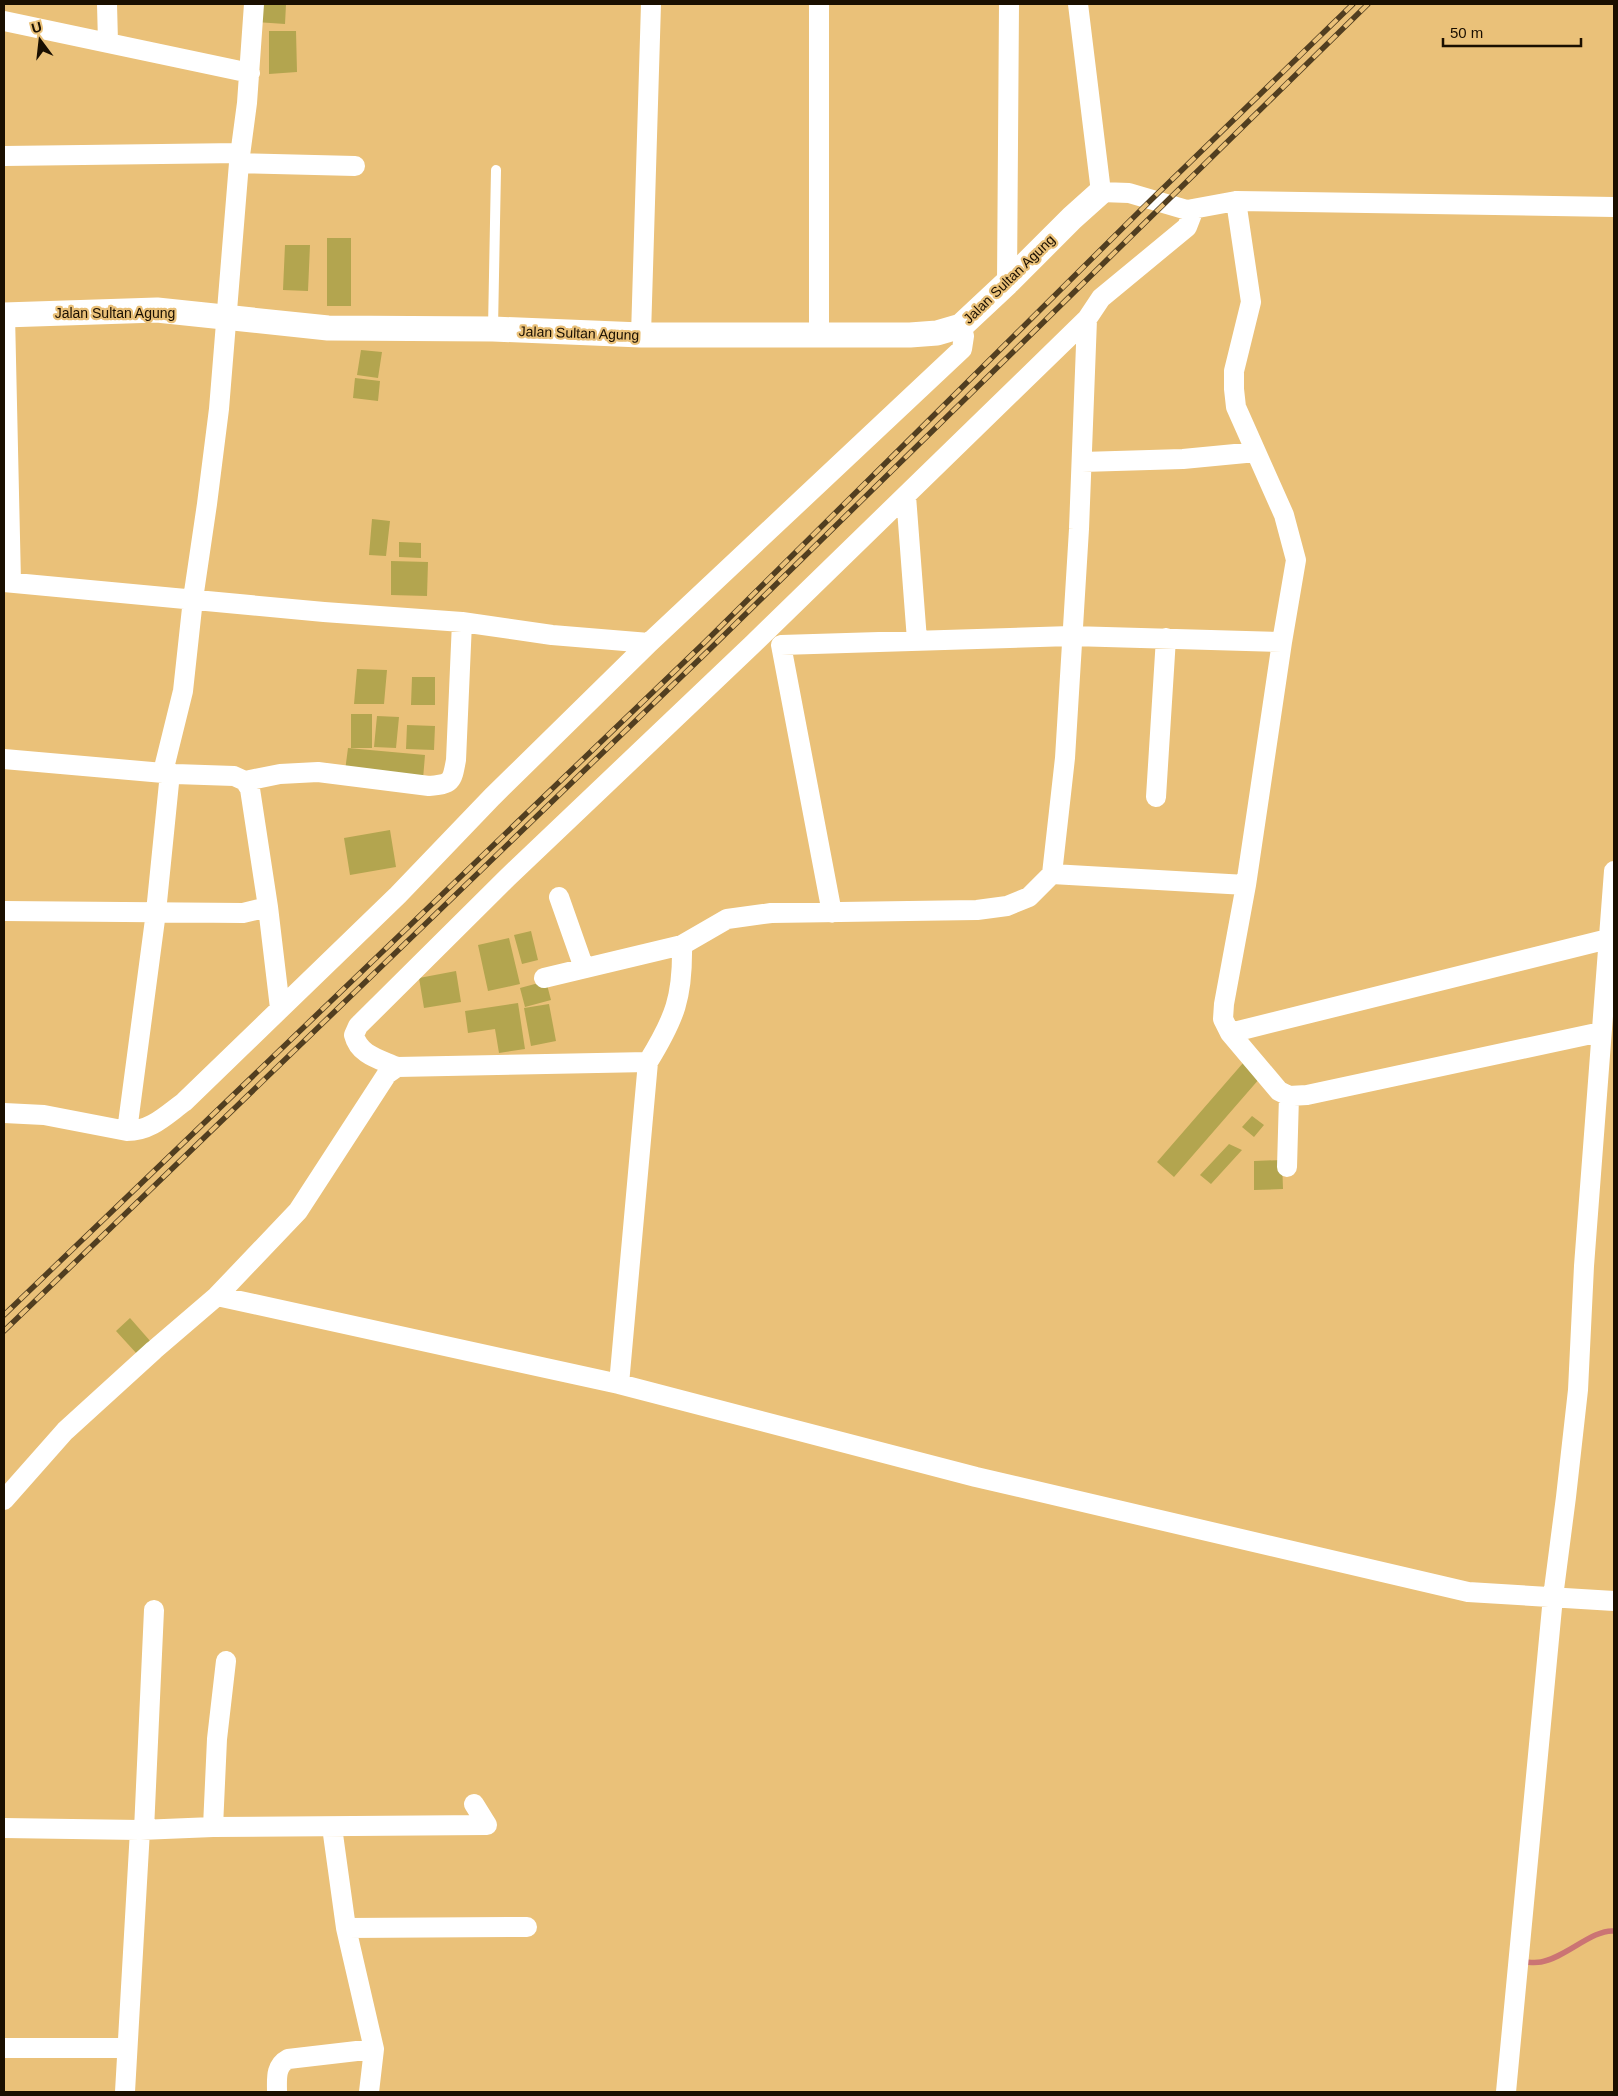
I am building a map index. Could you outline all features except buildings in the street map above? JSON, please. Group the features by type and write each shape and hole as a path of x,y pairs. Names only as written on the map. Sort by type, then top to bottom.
{"street":[{"path":"107,4 108,42"},
{"path":"127,1132 156,912 167,773 183,691 193,599 207,504 227,316 239,158 250,73 254,4"},
{"path":"641,335 651,4"},
{"path":"819,4 819,335"},
{"path":"1007,282 1008,4"},
{"path":"1078,4 1102,192 1129,193 1187,210 1236,201 1614,207"},
{"path":"4,21 250,73"},
{"path":"4,156 239,158 355,166"},
{"name":"Jalan Sultan Agung","path":"5,315 157,310 328,328 493,329 641,335 910,335 937,333 960,326 1072,218 1102,192"},
{"path":"1236,201 1251,302 1234,370 1236,407 1284,515 1296,560 1246,885 1223,1019 1230,1033 1279,1091 1289,1096 1307,1096 1601,1032"},
{"path":"648,1062 397,1067 368,1054 357,1045 354,1035 358,1026 507,878 753,644 1087,319 1101,298 1187,227 1194,209"},
{"path":"5,315 7,582 324,612 462,622 552,635 650,643"},
{"path":"544,978 682,945 727,920 771,913 977,910 1007,906 1029,897 1052,874 1065,758 1071,636 1080,529 1087,319"},
{"path":"4,1113 44,1114 127,1132 140,1131 155,1123 184,1102 398,895 492,797 650,643 962,349 964,336 960,326"},
{"path":"1082,462 1183,459 1256,452"},
{"path":"906,496 917,640"},
{"path":"245,781 280,774 318,772 429,786 446,784 453,778 456,760 462,622"},
{"path":"753,644 1071,636 1282,642"},
{"path":"1156,797 1166,638"},
{"path":"782,644 832,913"},
{"path":"4,758 167,773 234,776 245,781 250,789 268,907 280,1008"},
{"path":"1506,2092 1553,1597 1578,1390 1584,1266 1614,871"},
{"path":"1052,874 1246,885"},
{"path":"559,897 584,968"},
{"path":"4,911 243,913 268,907"},
{"path":"1230,1033 1608,940"},
{"path":"619,1384 648,1062 665,1034 677,1007 682,973 682,945"},
{"path":"4,1500 65,1431 217,1296 298,1211 387,1074 397,1067"},
{"path":"1288,1167 1289,1096"},
{"path":"217,1296 619,1384 976,1477 1458,1589 1614,1601"},
{"path":"124,2092 142,1830 154,1610"},
{"path":"213,1827 217,1739 226,1661"},
{"path":"4,1828 142,1830 213,1827 487,1825 474,1804"},
{"path":"332,1827 346,1928 374,2049 369,2092"},
{"path":"346,1928 527,1927"},
{"path":"4,2048 126,2048"},
{"path":"277,2092 278,2070 280,2065 288,2059 374,2049"}],"lane":[{"path":"493,329 496,170"}],"waterway":[{"path":"1521,1962 1539,1962 1550,1959 1597,1934 1614,1931"}],"railway":[{"path":"4,1315 705,642 1152,199 1353,4"},
{"path":"4,1331 709,650 1368,4"}]}
